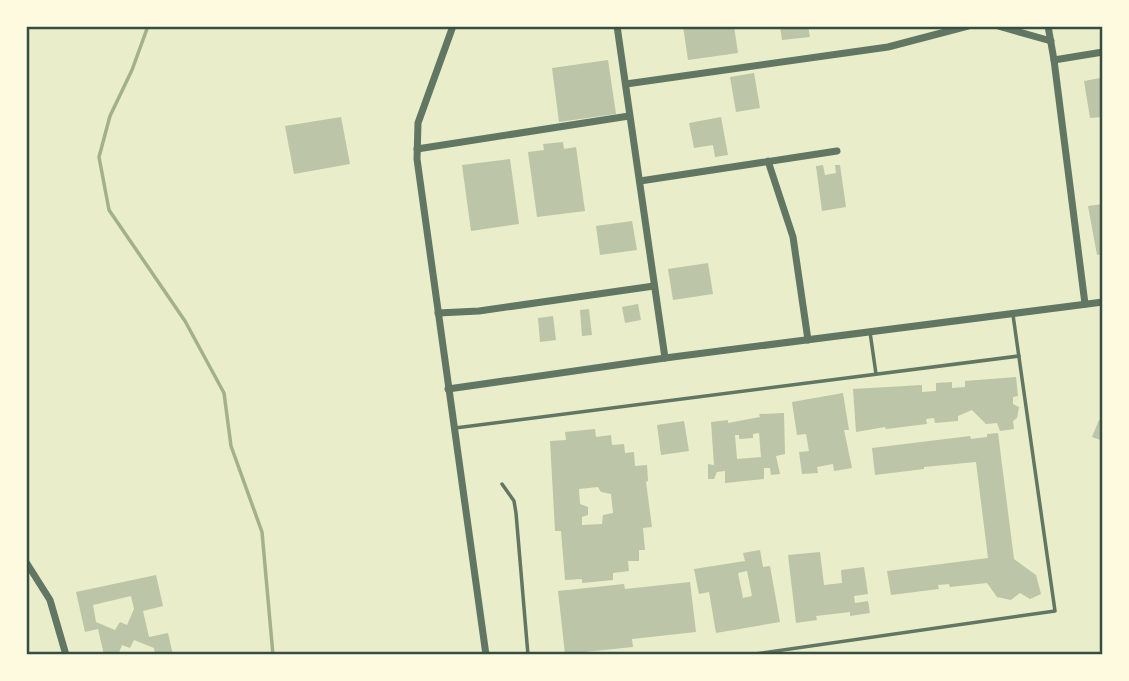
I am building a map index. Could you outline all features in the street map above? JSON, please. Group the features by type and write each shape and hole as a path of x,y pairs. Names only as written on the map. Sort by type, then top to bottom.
{"street":[{"path":"453,26 423,103 418,123 417,149 486,655"},
{"path":"617,26 665,358"},
{"path":"626,84 888,47 968,26"},
{"path":"998,26 1051,41"},
{"path":"1048,26 1085,304"},
{"path":"1054,60 1103,52"},
{"path":"417,149 629,116"},
{"path":"639,181 837,151"},
{"path":"768,162 793,237 808,340"},
{"path":"438,313 479,311 654,286"},
{"path":"448,389 665,358 1103,302"},
{"path":"26,562 50,600 66,655"}],"lane":[{"path":"748,655 1055,611 1013,315"},
{"path":"870,332 876,374"},
{"path":"454,429 1019,356"},
{"path":"502,484 514,501 528,655"}],"building":[{"path":"683,26 734,26 738,53 688,60"},
{"path":"780,26 808,26 810,37 782,40"},
{"path":"608,60 616,114 559,122 552,68"},
{"path":"754,73 760,108 736,112 730,77"},
{"path":"1100,78 1103,117 1090,118 1084,81"},
{"path":"341,117 350,164 294,174 285,126"},
{"path":"721,117 728,155 715,157 713,145 694,148 689,123"},
{"path":"563,142 564,149 576,147 585,211 537,217 528,152 544,150 543,144"},
{"path":"510,159 519,224 471,231 462,165"},
{"path":"823,165 825,175 836,173 835,165 840,165 846,207 822,211 816,166"},
{"path":"1103,204 1103,254 1097,255 1088,206"},
{"path":"632,221 637,250 600,255 596,226"},
{"path":"708,263 713,294 673,300 668,269"},
{"path":"638,304 641,320 625,323 622,307"},
{"path":"589,309 592,335 582,336 580,310"},
{"path":"553,316 556,340 540,342 538,318"},
{"path":"1016,377 1018,396 1013,397 1013,404 1019,407 1017,418 1013,421 1014,429 1000,431 997,423 986,424 972,410 958,416 958,421 935,423 934,418 926,419 927,424 856,432 853,389 922,385 922,392 936,391 936,383 952,382 952,388 965,387 965,381"},
{"path":"843,393 849,430 844,430 852,468 834,471 833,464 817,467 818,473 802,474 799,452 809,451 806,434 797,435 792,402"},
{"path":"784,413 785,454 776,456 780,474 771,475 770,468 764,468 764,479 725,483 725,471 717,472 714,479 708,479 708,464 714,465 711,422 728,420 728,423 760,417 759,414","holes":["759,433 761,457 737,459 735,435 739,435 739,439 753,438 753,434"]},
{"path":"1099,420 1103,421 1103,441 1092,437"},
{"path":"684,421 689,451 661,455 657,425"},
{"path":"595,429 596,437 611,435 612,445 624,444 625,453 634,452 635,466 647,465 646,482 652,527 643,528 645,550 639,550 639,561 628,561 629,571 613,573 613,580 582,583 582,579 565,580 561,531 555,531 550,441 566,440 565,432","holes":["598,487 601,492 611,494 613,513 603,515 602,524 582,525 582,517 588,515 588,507 580,504 579,489"]},
{"path":"998,433 1014,559 1036,575 1041,594 1030,599 1020,593 1011,600 997,597 987,583 950,587 949,584 938,585 939,589 891,595 887,571 988,558 976,462 875,475 872,448 970,436 971,439"},
{"path":"760,550 763,567 770,566 780,622 716,633 709,592 699,594 694,569 745,561 743,553","holes":["747,571 752,596 743,598 738,573"]},
{"path":"820,552 824,585 842,583 841,570 864,567 868,594 854,596 855,603 868,601 870,613 850,616 850,612 816,616 817,620 796,623 788,555"},
{"path":"156,575 163,606 143,611 149,637 168,633 173,655 155,655 154,648 134,640 130,648 122,645 118,655 104,655 98,629 85,632 76,592","holes":["131,596 134,609 127,625 120,622 115,630 96,622 93,605"]},
{"path":"690,582 696,632 632,639 633,647 565,654 558,591 624,584 625,589"}],"waterway":[{"path":"148,26 132,70 110,116 99,157 109,210 185,321 224,393 231,446 262,532 273,655"}]}
